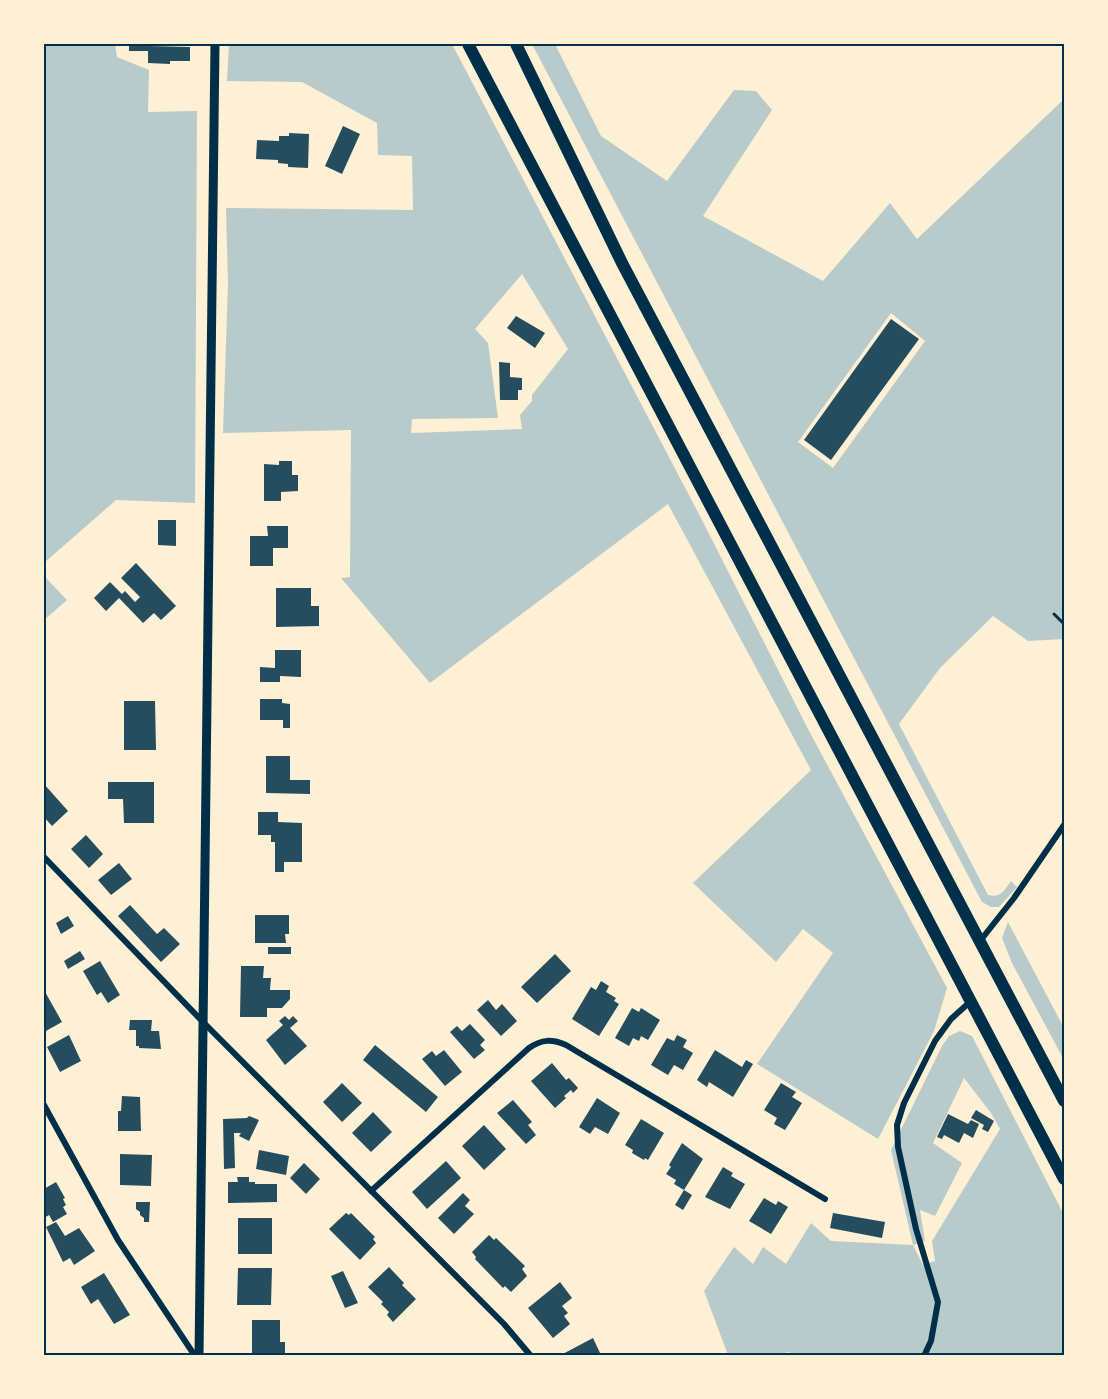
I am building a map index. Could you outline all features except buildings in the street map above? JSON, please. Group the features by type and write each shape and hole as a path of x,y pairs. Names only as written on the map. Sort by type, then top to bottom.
{"main road":[{"path":"468,44 1065,1179"},
{"path":"516,44 622,263 1065,1101"}],"street":[{"path":"197,1356 215,44"},
{"path":"979,942 1014,898 1065,825"},
{"path":"44,856 203,1022 504,1324 531,1356"},
{"path":"924,1356 931,1341 938,1302 916,1229 898,1147 897,1125 904,1103 935,1041 951,1019 971,1001"},
{"path":"371,1191 529,1048 548,1040 566,1045 825,1199"},
{"path":"44,1105 118,1240 197,1356"}],"path":[{"path":"1054,614 1065,624"}],"shaded area":[{"path":"44,44 115,44 117,57 149,70 148,112 197,111 195,503 116,500 44,563"},
{"path":"229,44 452,44 701,518 808,729 947,988 934,1031 878,1139 757,1064 833,953 803,929 776,962 693,883 811,770 668,504 430,683 341,578 350,577 351,430 223,433 228,283 226,208 413,210 412,156 378,155 377,123 302,82 227,81","holes":["522,274 568,349 532,395 532,401 520,415 522,429 411,433 412,419 498,418 488,343 475,329"]},
{"path":"532,44 555,44 601,136 667,181 734,90 756,91 772,110 703,216 823,281 890,203 917,239 1064,99 1064,639 1028,641 993,616 940,668 899,724 988,895 999,895 1011,881 1017,887 999,907 991,907 982,902","holes":["891,313 925,341 833,468 798,442"]},
{"path":"44,576 67,600 44,620"},
{"path":"1008,922 1064,1028 1064,1060 1012,963 1002,938"},
{"path":"960,1031 972,1036 1064,1215 1064,1355 791,1356 790,1352 773,1355 728,1355 704,1291 734,1247 753,1264 763,1247 786,1264 811,1223 831,1241 913,1245 891,1150 949,1036","holes":["964,1078 991,1113 1000,1129 932,1241 935,1261 923,1265 913,1245 925,1241 920,1210 935,1216 962,1163 933,1143"]}]}
